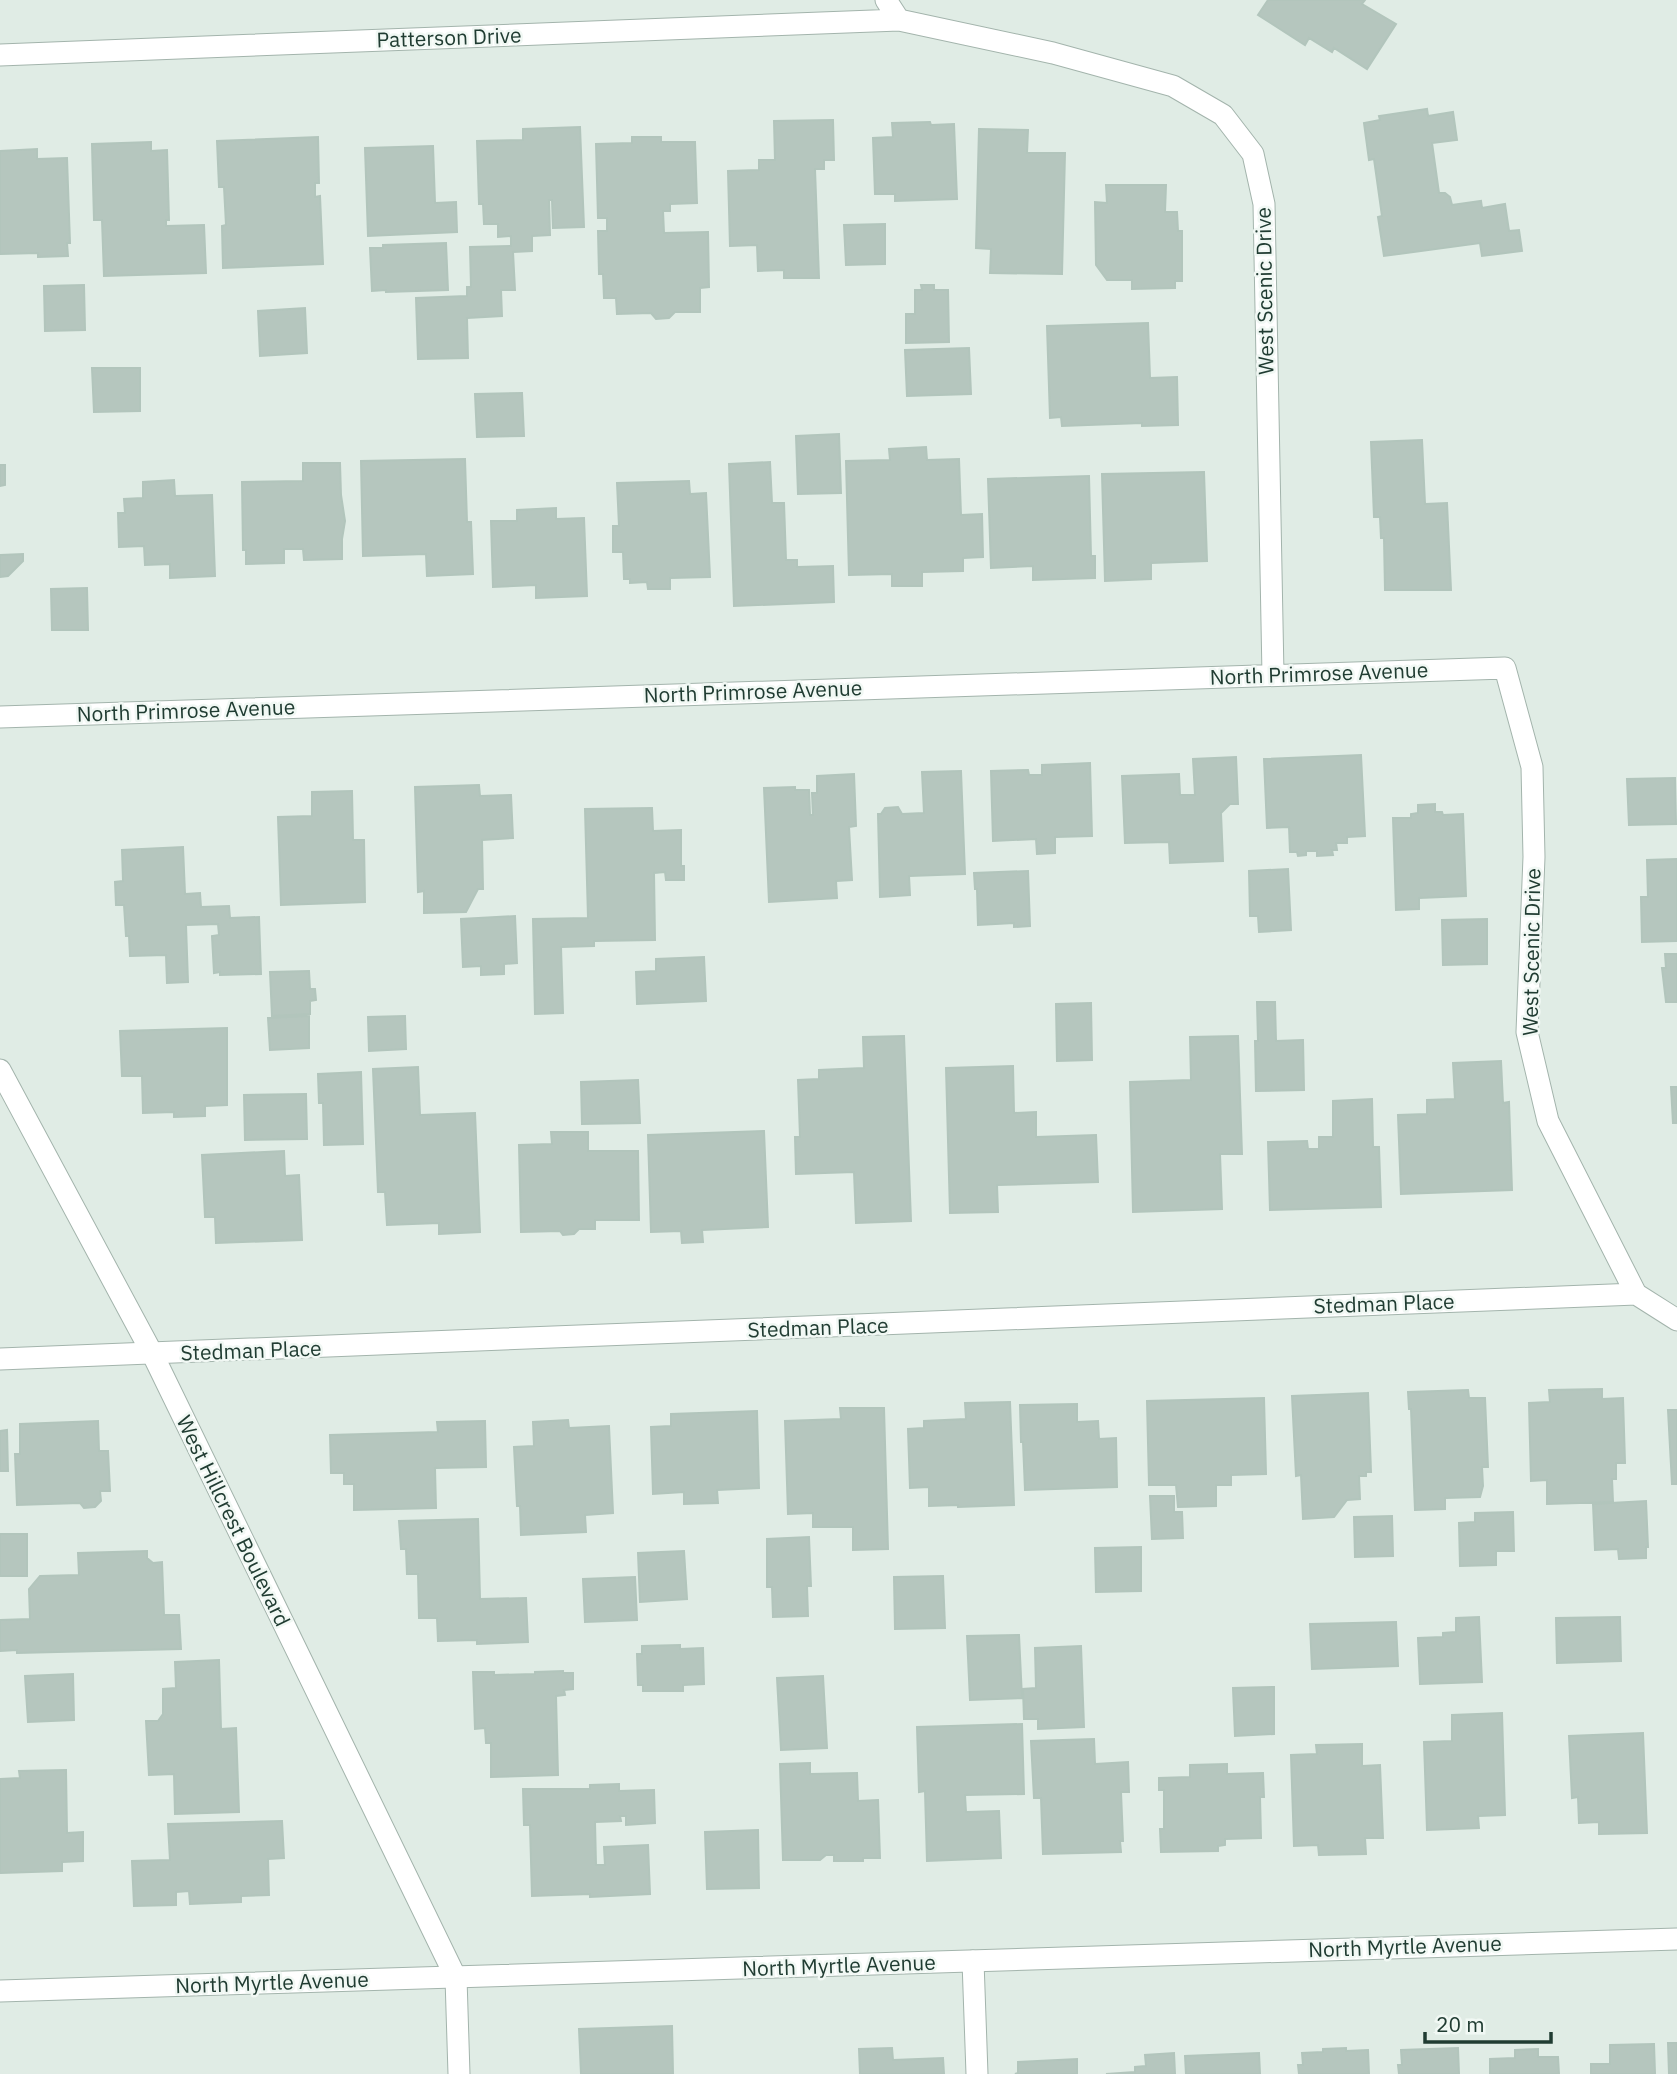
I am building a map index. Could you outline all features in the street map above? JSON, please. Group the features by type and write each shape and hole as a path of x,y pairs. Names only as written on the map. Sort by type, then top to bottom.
{"street":[{"path":"886,0 899,20"},
{"name":"Patterson Drive","path":"0,55 899,20"},
{"name":"West Scenic Drive","path":"899,20 1053,53 1173,86 1223,114 1253,154 1265,204 1273,675"},
{"name":"West Scenic Drive","path":"1505,668 1532,767 1534,857 1527,1032 1548,1121 1636,1294"},
{"name":"North Primrose Avenue","path":"0,717 1505,668"},
{"name":"West Hillcrest Boulevard","path":"0,1070 153,1355 456,1978"},
{"path":"1636,1294 1677,1320"},
{"name":"Stedman Place","path":"0,1359 1636,1294"},
{"name":"North Myrtle Avenue","path":"0,1991 1677,1939"},
{"path":"973,1961 977,2074"},
{"path":"456,1978 459,2074"}],"building":[{"path":"1268,0 1365,0 1362,4 1396,24 1367,69 1334,48 1332,52 1309,38 1305,45 1258,15"},
{"path":"1427,109 1428,116 1453,112 1457,140 1432,143 1439,193 1450,197 1452,205 1481,201 1482,208 1505,204 1509,231 1519,230 1522,251 1482,256 1480,243 1384,256 1378,217 1382,216 1374,159 1369,160 1364,123 1380,120 1379,116"},
{"path":"833,120 834,160 824,160 824,169 815,169 819,278 784,278 784,270 758,271 757,245 730,246 728,171 759,170 759,160 775,160 774,121"},
{"path":"930,122 931,125 954,124 957,199 895,201 895,194 875,194 873,138 893,137 892,123"},
{"path":"580,127 584,227 553,228 552,200 549,200 550,235 532,236 532,251 513,252 515,290 501,290 502,316 467,318 468,358 418,359 416,298 467,296 467,287 471,287 470,247 511,246 511,236 498,237 498,224 484,224 483,204 479,204 477,141 523,140 523,129"},
{"path":"979,129 1028,130 1027,153 1065,153 1062,274 990,273 991,249 976,248"},
{"path":"318,137 319,183 315,183 315,197 320,196 323,264 223,268 222,226 226,225 224,187 219,187 217,141"},
{"path":"632,137 661,137 661,142 695,142 697,203 670,204 670,211 663,211 664,233 708,232 709,287 700,288 700,312 675,312 669,318 656,319 651,313 617,314 616,298 604,298 603,274 599,274 598,231 607,231 607,218 598,218 596,144 632,143"},
{"path":"151,142 151,151 167,150 169,220 166,220 166,226 204,225 206,273 104,276 102,220 94,220 92,144"},
{"path":"433,146 435,203 456,202 457,232 368,236 365,148"},
{"path":"37,149 37,159 67,158 70,243 67,243 68,256 38,257 38,253 0,254 0,151"},
{"path":"1106,185 1166,185 1165,212 1177,212 1178,231 1182,231 1182,281 1175,281 1175,288 1132,289 1132,280 1107,280 1096,265 1095,202 1107,203"},
{"path":"885,224 885,264 846,265 844,225"},
{"path":"446,243 448,290 372,291 370,248 383,248 383,245"},
{"path":"84,285 85,330 45,331 44,286"},
{"path":"921,285 934,285 934,290 948,290 949,342 906,343 906,314 915,314 915,290 922,290"},
{"path":"305,308 307,353 260,356 258,311"},
{"path":"1148,323 1150,378 1177,377 1178,425 1142,426 1142,423 1062,426 1061,417 1050,418 1047,326"},
{"path":"969,348 971,394 907,396 905,350"},
{"path":"92,368 140,368 140,411 94,412"},
{"path":"522,393 524,436 477,437 475,394"},
{"path":"839,434 841,493 798,494 796,436"},
{"path":"1422,440 1425,504 1447,503 1451,590 1385,590 1384,538 1381,538 1380,517 1374,517 1371,442"},
{"path":"926,447 927,460 959,459 961,515 982,514 983,557 963,558 963,571 922,572 922,586 892,586 892,574 849,575 846,461 890,460 889,449"},
{"path":"465,459 467,522 471,522 473,574 427,576 426,554 363,556 361,461"},
{"path":"770,462 772,503 784,503 786,560 797,560 797,567 833,566 834,602 734,606 729,464"},
{"path":"303,463 340,463 345,521 342,559 304,560 303,549 284,549 284,563 246,564 246,550 243,550 242,482 303,481"},
{"path":"0,465 5,465 5,485 0,486"},
{"path":"1204,472 1207,561 1151,563 1151,579 1105,581 1102,474"},
{"path":"1089,476 1091,556 1095,556 1095,578 1033,580 1033,566 991,568 988,479"},
{"path":"174,480 175,496 212,495 215,576 170,578 170,564 145,565 144,546 119,547 118,513 125,513 124,499 143,498 143,482"},
{"path":"689,481 690,494 706,493 710,577 670,578 670,589 648,589 647,582 630,583 630,579 624,579 623,552 613,552 613,526 619,526 617,483"},
{"path":"556,508 556,519 584,518 587,596 536,598 536,585 493,587 491,521 517,521 517,510"},
{"path":"23,554 23,561 8,576 0,577 0,555"},
{"path":"87,588 88,630 52,630 51,589"},
{"path":"1361,755 1365,836 1347,837 1347,843 1336,843 1337,850 1332,850 1333,855 1317,856 1317,851 1306,851 1306,855 1298,856 1297,852 1290,852 1289,827 1267,828 1264,759"},
{"path":"1236,757 1238,804 1230,804 1221,813 1223,861 1170,863 1169,842 1125,843 1122,776 1179,774 1180,795 1195,795 1193,759"},
{"path":"1090,763 1092,836 1055,837 1055,853 1037,854 1036,839 993,841 991,771 1028,770 1029,775 1042,775 1042,765"},
{"path":"961,771 965,874 909,876 910,895 880,897 878,814 885,808 898,807 902,814 924,813 922,772"},
{"path":"854,774 856,826 849,827 852,880 836,881 837,898 769,902 764,788 795,787 795,790 809,790 810,815 813,815 812,793 817,793 817,776"},
{"path":"1675,778 1676,824 1629,825 1627,779"},
{"path":"479,785 480,796 511,795 513,838 482,840 483,889 478,889 466,912 424,913 424,891 418,892 415,787"},
{"path":"352,791 353,840 364,840 365,902 281,905 278,817 312,816 312,792"},
{"path":"1435,804 1435,812 1442,812 1443,815 1463,814 1466,896 1419,898 1419,909 1396,910 1393,818 1411,818 1411,814 1418,813 1418,805"},
{"path":"652,808 653,831 681,830 681,866 684,866 684,880 666,880 665,872 654,873 655,940 594,941 594,946 561,947 563,1013 535,1014 533,919 588,918 585,809"},
{"path":"183,847 185,894 200,893 201,907 229,906 230,918 259,917 261,974 214,973 212,936 219,935 218,924 186,925 188,982 167,983 166,955 130,956 124,905 116,905 115,882 123,881 122,850"},
{"path":"1677,859 1677,941 1642,942 1641,897 1648,897 1647,860"},
{"path":"1288,869 1291,930 1259,932 1258,916 1250,916 1249,871"},
{"path":"1028,871 1030,926 1014,927 1014,923 978,925 974,873"},
{"path":"515,916 517,963 504,964 504,974 481,975 481,966 463,967 461,919"},
{"path":"1487,919 1487,964 1443,965 1442,920"},
{"path":"1665,954 1677,954 1677,1002 1666,1002 1662,968 1666,968"},
{"path":"704,957 706,1001 637,1004 636,972 656,971 656,959"},
{"path":"309,971 310,989 315,989 316,1000 310,1001 310,1014 272,1016 270,972"},
{"path":"1257,1002 1275,1002 1276,1041 1303,1040 1304,1090 1256,1091"},
{"path":"1091,1003 1092,1060 1057,1061 1056,1004"},
{"path":"309,1016 309,1048 270,1050 268,1018"},
{"path":"405,1016 406,1049 369,1051 368,1017"},
{"path":"227,1028 227,1105 205,1106 205,1116 174,1117 174,1112 143,1113 142,1076 122,1076 120,1031"},
{"path":"904,1036 911,1221 856,1223 854,1172 796,1174 795,1137 800,1137 798,1080 819,1079 819,1070 864,1068 863,1037"},
{"path":"1238,1036 1242,1154 1220,1154 1222,1209 1133,1212 1130,1082 1191,1080 1190,1037"},
{"path":"1501,1061 1503,1103 1509,1102 1512,1190 1401,1194 1398,1115 1427,1114 1427,1100 1455,1099 1453,1063"},
{"path":"1013,1066 1014,1113 1036,1112 1036,1137 1096,1135 1098,1182 997,1185 998,1212 950,1213 946,1068"},
{"path":"418,1067 420,1115 475,1113 480,1232 439,1234 439,1223 387,1225 385,1192 378,1192 373,1069"},
{"path":"361,1072 363,1144 324,1145 323,1103 319,1103 318,1074"},
{"path":"638,1080 640,1123 582,1124 581,1082"},
{"path":"1671,1087 1677,1087 1677,1123 1673,1123"},
{"path":"306,1094 307,1139 245,1140 244,1095"},
{"path":"1372,1099 1373,1147 1379,1147 1381,1207 1270,1210 1268,1142 1307,1141 1308,1149 1319,1149 1319,1137 1333,1137 1333,1101"},
{"path":"764,1131 768,1227 702,1230 703,1242 682,1243 681,1231 651,1232 648,1135"},
{"path":"551,1132 588,1132 588,1151 638,1151 639,1220 595,1220 595,1229 579,1229 574,1234 563,1235 560,1231 521,1232 519,1145 552,1144"},
{"path":"284,1151 285,1176 299,1175 302,1240 216,1243 215,1217 205,1217 202,1155"},
{"path":"1602,1389 1602,1399 1623,1398 1625,1463 1616,1463 1616,1479 1612,1479 1613,1502 1547,1504 1547,1480 1531,1481 1529,1403 1550,1402 1549,1390"},
{"path":"1468,1390 1469,1398 1485,1398 1488,1467 1482,1467 1483,1486 1480,1497 1445,1498 1445,1509 1415,1510 1408,1392"},
{"path":"1368,1393 1371,1472 1366,1472 1366,1476 1359,1476 1360,1499 1347,1500 1334,1517 1303,1519 1301,1475 1296,1476 1292,1396"},
{"path":"1264,1398 1266,1474 1231,1475 1231,1485 1216,1485 1216,1506 1178,1507 1176,1485 1149,1485 1147,1401"},
{"path":"1010,1402 1014,1505 929,1506 929,1487 910,1488 908,1429 924,1428 924,1421 966,1419 965,1403"},
{"path":"1077,1404 1077,1422 1098,1421 1099,1439 1116,1438 1117,1487 1025,1490 1020,1405"},
{"path":"840,1408 884,1408 888,1549 853,1550 853,1527 813,1527 813,1513 788,1514 785,1421 841,1419"},
{"path":"1668,1410 1677,1410 1677,1484 1672,1484"},
{"path":"757,1411 759,1488 717,1490 718,1503 684,1504 684,1492 653,1494 651,1427 671,1426 671,1414"},
{"path":"568,1420 569,1428 609,1426 613,1513 585,1515 586,1532 521,1535 514,1447 534,1446 533,1422"},
{"path":"98,1421 99,1451 108,1451 110,1491 100,1491 101,1501 95,1507 84,1508 80,1503 17,1505 15,1454 20,1454 20,1424"},
{"path":"485,1421 486,1467 435,1468 436,1508 354,1510 354,1484 344,1484 344,1473 331,1473 330,1435 438,1432 437,1422"},
{"path":"7,1430 8,1471 0,1471 0,1431"},
{"path":"1150,1496 1174,1496 1174,1512 1182,1512 1183,1538 1152,1539"},
{"path":"1646,1501 1646,1558 1619,1559 1618,1549 1595,1550 1593,1504"},
{"path":"1513,1512 1514,1551 1496,1551 1496,1565 1460,1566 1459,1523 1475,1522 1475,1513"},
{"path":"1392,1516 1393,1556 1355,1557 1354,1517"},
{"path":"478,1519 480,1599 526,1598 528,1642 477,1644 477,1640 438,1641 437,1618 419,1618 418,1574 407,1574 406,1549 401,1549 399,1521"},
{"path":"0,1534 27,1534 27,1576 0,1576"},
{"path":"809,1537 811,1586 807,1586 808,1616 773,1617 772,1587 767,1587 767,1539"},
{"path":"1141,1547 1141,1591 1096,1592 1095,1548"},
{"path":"147,1551 147,1558 153,1563 162,1562 164,1615 179,1615 181,1649 17,1653 17,1650 0,1651 0,1620 30,1619 29,1589 40,1576 79,1575 78,1553"},
{"path":"684,1551 687,1599 640,1602 638,1553"},
{"path":"943,1576 945,1628 895,1629 894,1577"},
{"path":"635,1577 637,1620 585,1622 583,1579"},
{"path":"1479,1617 1482,1682 1420,1684 1418,1638 1443,1637 1443,1633 1456,1632 1456,1618"},
{"path":"1620,1617 1621,1661 1557,1663 1556,1618"},
{"path":"1396,1622 1398,1666 1312,1669 1310,1624"},
{"path":"1019,1635 1022,1698 970,1700 967,1636"},
{"path":"680,1645 680,1649 703,1648 704,1684 683,1685 683,1691 643,1691 643,1685 638,1685 637,1654 642,1654 642,1646"},
{"path":"1081,1646 1084,1727 1038,1729 1038,1719 1024,1719 1023,1689 1036,1688 1035,1648"},
{"path":"219,1660 221,1729 236,1728 239,1812 175,1814 174,1774 149,1775 146,1721 158,1721 163,1714 163,1689 176,1688 175,1662"},
{"path":"563,1671 573,1673 573,1689 564,1690 565,1695 556,1696 558,1775 491,1777 491,1743 486,1743 485,1728 475,1729 473,1672 494,1672 494,1675"},
{"path":"73,1674 74,1720 28,1722 25,1676"},
{"path":"823,1676 827,1748 781,1750 777,1678"},
{"path":"1274,1687 1274,1734 1235,1736 1233,1688"},
{"path":"1502,1713 1505,1815 1478,1816 1479,1828 1427,1830 1424,1742 1452,1741 1452,1715"},
{"path":"1022,1724 1024,1794 965,1795 966,1812 999,1811 1001,1858 927,1861 925,1791 919,1792 917,1727"},
{"path":"1643,1733 1647,1833 1599,1834 1599,1822 1579,1823 1578,1797 1572,1798 1569,1736"},
{"path":"1094,1739 1095,1764 1128,1762 1129,1792 1121,1792 1121,1852 1043,1854 1041,1798 1034,1798 1031,1741"},
{"path":"1362,1744 1362,1766 1380,1765 1383,1838 1365,1838 1366,1854 1319,1855 1318,1845 1294,1846 1291,1755 1317,1754 1316,1745"},
{"path":"810,1763 810,1774 857,1773 858,1801 878,1800 880,1858 834,1861 834,1855 826,1855 820,1860 783,1860 780,1764"},
{"path":"1227,1764 1227,1774 1263,1773 1264,1797 1260,1797 1261,1838 1225,1839 1225,1845 1218,1846 1218,1851 1161,1852 1160,1829 1164,1829 1164,1790 1159,1790 1159,1778 1190,1777 1190,1765"},
{"path":"66,1770 67,1833 83,1832 83,1861 62,1862 62,1871 0,1873 0,1779 20,1778 19,1771"},
{"path":"619,1784 619,1791 654,1790 655,1823 626,1825 626,1816 620,1816 621,1821 595,1822 596,1865 605,1865 604,1847 648,1845 650,1894 532,1896 530,1825 524,1825 523,1789 590,1789 590,1785"},
{"path":"282,1821 284,1858 268,1859 269,1895 241,1896 241,1902 190,1904 189,1891 176,1892 176,1905 134,1906 132,1861 170,1860 168,1824"},
{"path":"758,1830 759,1888 707,1889 705,1832"},
{"path":"672,2026 673,2074 581,2074 579,2029"},
{"path":"1668,2043 1677,2043 1677,2074 1669,2074"},
{"path":"1654,2044 1655,2074 1591,2074 1591,2064 1610,2064 1610,2045"},
{"path":"892,2048 893,2060 943,2058 944,2074 860,2074 859,2049"},
{"path":"1346,2048 1346,2051 1368,2050 1369,2074 1299,2074 1298,2065 1303,2065 1302,2053"},
{"path":"1458,2048 1459,2074 1399,2074 1398,2065 1402,2065 1401,2050"},
{"path":"1538,2049 1538,2057 1558,2057 1559,2074 1490,2074 1490,2059 1515,2058 1515,2050"},
{"path":"1174,2053 1175,2074 1106,2074 1135,2072 1135,2067 1146,2066 1145,2055"},
{"path":"1259,2053 1260,2074 1186,2074 1185,2056"},
{"path":"1077,2059 1077,2074 1015,2074 1018,2073 1018,2062"}]}
